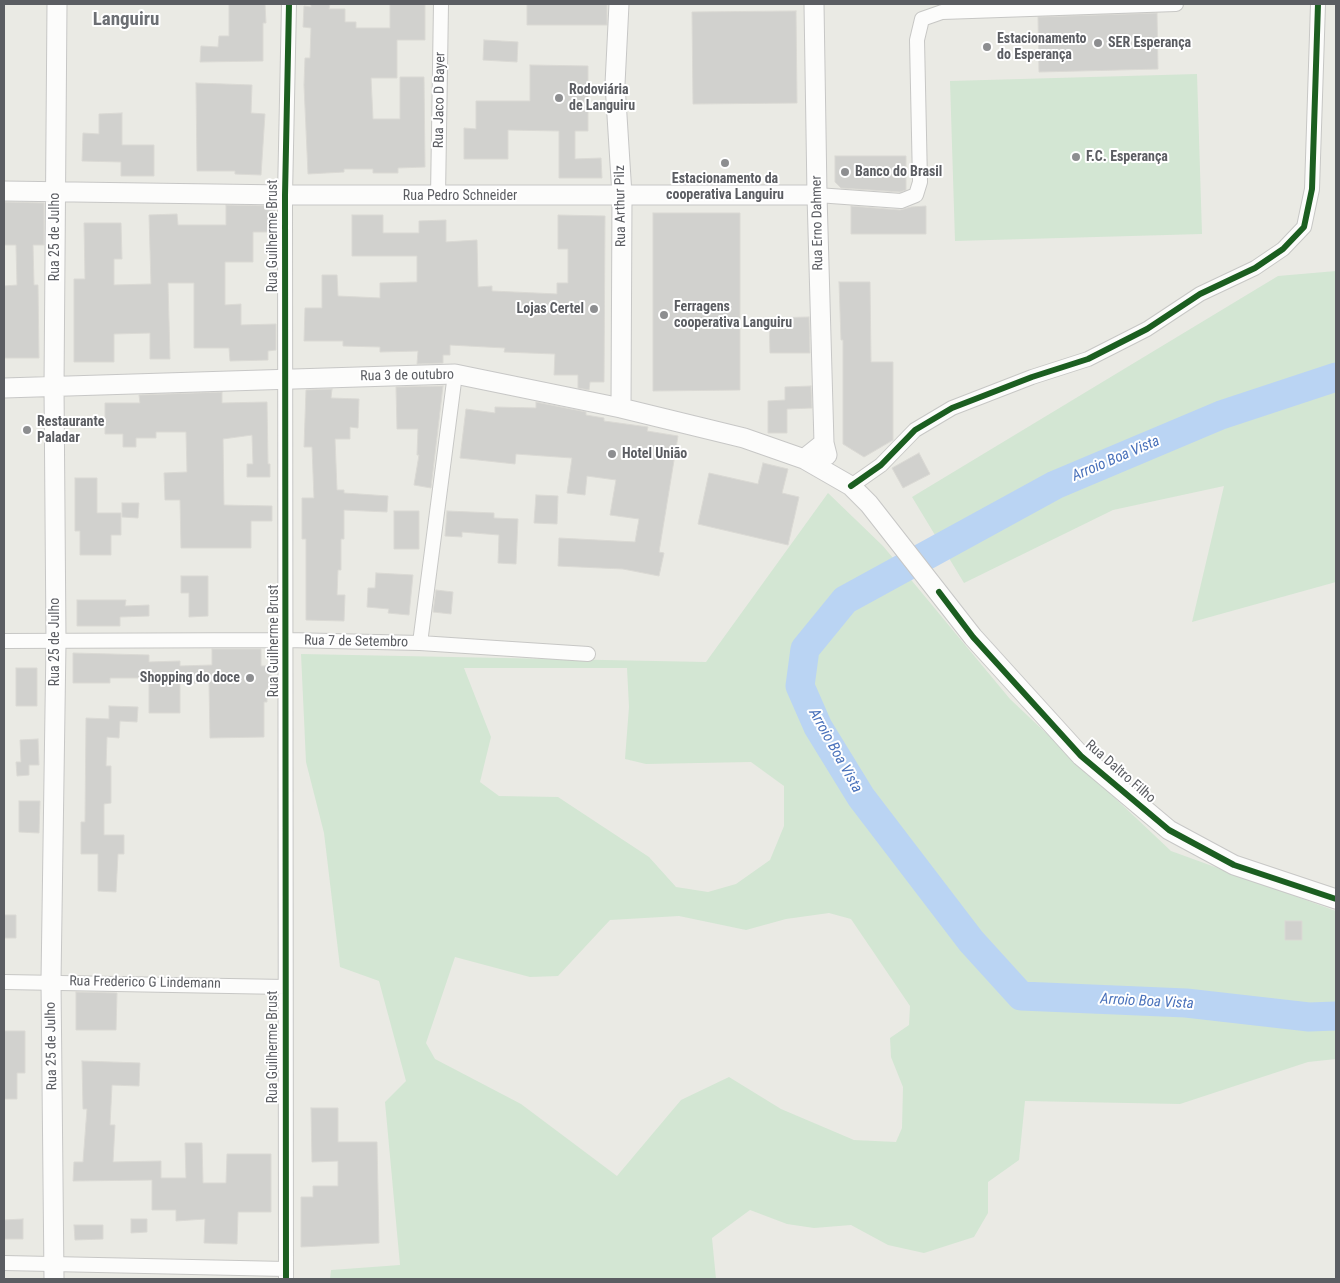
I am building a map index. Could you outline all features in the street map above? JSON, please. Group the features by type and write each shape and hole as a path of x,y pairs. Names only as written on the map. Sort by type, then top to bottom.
{"main road":[{"name":"Rua 25 de Julho","path":"54,1272 51,981 56,642 54,386 57,4"},
{"name":"Rua Arthur Pilz","path":"618,4 615,84 622,196 621,408"},
{"name":"Rua Erno Dahmer","path":"814,4 824,442 831,473"},
{"name":"Rua Pedro Schneider","path":"4,191 438,196 817,195"},
{"name":"Rua 3 de outubro","path":"4,388 455,374 621,408 744,438 804,459 851,486 869,504 883,524"},
{"path":"804,459 824,442"},
{"name":"Rua Daltro Filho","path":"883,524 973,637 1081,756 1168,830 1234,865 1336,899"}],"street":[{"name":"Rua Guilherme Brust","path":"286,1274 287,640 285,195 289,4"},
{"name":"Rua Jaco D Bayer","path":"438,196 441,4"},
{"name":"Rua Pedro Schneider","path":"817,195 901,201 916,195 920,182 917,40 922,18 942,12 1176,4"},
{"path":"851,486 881,465 915,430 952,408 1032,377 1088,359 1147,329 1200,294 1255,268 1283,249 1304,227 1312,189 1318,4"},
{"path":"420,643 455,374"},
{"name":"Rua 7 de Setembro","path":"4,641 287,640 420,643 588,654"},
{"name":"Rua Frederico G Lindemann","path":"4,982 51,981 285,987"},
{"path":"4,1263 54,1272 286,1274"}],"green space":[{"name":"F.C. Esperança","path":"1197,74 1202,234 955,241 950,81"},
{"path":"1336,271 1336,582 1192,622 1224,486 1113,510 964,583 912,497 1278,276"},
{"path":"828,493 883,546 1010,699 1171,851 1336,911 1336,1059 1308,1062 1180,1104 1025,1101 1019,1160 988,1182 988,1213 974,1237 924,1253 888,1245 851,1225 814,1228 787,1224 750,1210 712,1238 716,1279 330,1279 331,1270 400,1265 385,1102 406,1081 379,981 340,967 324,833 306,762 301,654 706,662","holes":["464,668 627,668 629,707 625,759 646,764 751,762 784,786 784,826 770,860 736,884 708,892 676,887 649,857 558,797 499,796 480,782 491,737","829,913 851,919 910,1006 909,1025 890,1038 891,1057 903,1087 902,1128 896,1142 854,1140 781,1109 729,1077 681,1100 617,1176 521,1104 435,1059 426,1043 455,957 530,977 558,976 610,920 679,916 746,930 786,919"]}],"building":[{"path":"229,4 265,4 266,23 263,23 263,61 200,62 201,46 218,47 219,36 229,36"},
{"path":"311,4 330,4 329,9 345,9 345,22 356,22 356,28 390,28 390,4 425,4 425,40 397,40 397,78 371,78 373,119 400,119 400,77 424,77 425,167 398,168 398,173 373,173 373,169 344,169 344,172 308,174 304,85 305,58 310,58 311,28 303,27 304,6 311,7"},
{"path":"527,4 607,4 607,25 527,25"},
{"path":"796,11 797,103 693,104 692,12"},
{"name":"SER Esperança","path":"1157,13 1158,69 1039,72 1038,17"},
{"path":"484,40 518,42 517,62 483,60"},
{"path":"530,65 588,66 588,131 575,131 575,159 601,158 602,178 559,178 559,131 508,130 508,159 464,159 464,128 476,129 476,101 530,101"},
{"path":"196,83 252,85 251,113 265,114 261,175 235,174 235,171 197,171"},
{"path":"122,113 122,145 154,145 154,176 121,176 121,162 82,161 83,133 99,134 99,114"},
{"path":"835,156 906,156 906,190 900,192 841,188 835,182"},
{"path":"4,202 44,203 44,245 33,245 34,285 38,285 39,358 4,358 4,286 17,285 16,245 4,245"},
{"path":"226,205 275,206 275,232 253,232 253,262 225,262 225,305 241,304 241,325 276,324 276,350 268,351 268,360 230,361 229,348 194,348 194,283 168,283 170,359 150,359 150,333 114,334 114,362 74,362 74,279 85,279 84,223 121,223 122,259 114,259 114,285 151,284 149,215 177,214 178,225 226,225"},
{"path":"851,206 900,210 926,206 926,234 851,234"},
{"path":"653,213 740,213 740,390 653,391"},
{"path":"352,215 383,215 383,233 419,233 419,221 446,220 446,242 477,240 478,287 492,286 492,291 557,294 557,283 568,283 568,249 558,249 558,215 605,216 604,382 590,382 589,390 578,388 578,375 554,375 555,354 504,352 505,348 450,345 450,355 443,355 443,363 417,364 418,351 380,352 380,347 343,346 343,341 304,341 305,308 322,308 322,275 337,275 338,296 380,298 380,283 417,282 417,256 352,256"},
{"path":"839,282 870,282 871,362 893,362 893,440 864,457 843,444 843,340 841,340"},
{"path":"809,317 810,353 770,353 769,318"},
{"path":"443,386 431,488 414,485 419,455 417,455 418,429 397,429 396,387"},
{"path":"811,386 812,408 787,409 787,433 768,433 768,401 785,400 785,387"},
{"path":"332,389 331,398 359,399 358,428 350,427 350,439 335,439 337,490 344,490 344,493 388,496 387,512 344,510 344,539 341,539 341,570 338,570 337,595 345,595 344,621 306,620 306,539 302,539 302,498 314,498 312,447 304,447 306,390"},
{"path":"222,392 222,403 267,402 268,464 270,464 270,477 247,477 247,464 253,464 252,435 223,439 224,505 272,506 272,521 251,521 251,548 181,548 180,500 165,500 164,473 187,472 186,432 156,432 156,438 136,438 136,447 123,447 123,434 105,434 105,403 140,403 139,395"},
{"path":"536,402 586,412 586,415 604,418 604,421 648,427 647,431 678,436 659,552 664,553 659,576 623,569 558,566 559,538 635,542 639,519 610,515 616,480 587,476 585,495 567,493 572,458 516,454 515,464 460,458 466,409 495,413 495,407 536,408"},
{"path":"919,453 930,474 903,488 892,468"},
{"path":"763,463 788,469 782,493 799,497 788,545 698,524 709,473 758,484"},
{"path":"75,478 97,478 97,513 121,513 121,535 111,535 111,555 80,555 80,531 75,531"},
{"path":"536,495 558,496 557,524 534,523"},
{"path":"122,503 139,503 138,518 122,517"},
{"path":"394,511 419,511 419,549 394,549"},
{"path":"447,511 494,513 494,518 518,519 516,564 498,563 499,535 462,532 462,537 445,536"},
{"path":"376,573 413,575 409,615 388,613 389,609 367,607 368,588 375,588"},
{"path":"181,576 208,576 208,616 189,617 189,593 181,593"},
{"path":"436,590 453,592 451,614 433,612"},
{"path":"77,600 126,600 125,606 149,605 149,616 120,617 120,626 77,626"},
{"path":"212,649 261,649 261,666 272,666 272,688 267,688 267,702 264,702 264,737 210,738 209,683 180,683 180,713 149,713 149,678 110,678 110,683 73,683 73,653 149,655 149,662 180,661 180,666 212,665"},
{"path":"16,668 37,668 37,706 16,706"},
{"path":"109,706 138,707 137,722 120,721 119,738 107,737 106,766 111,766 111,803 104,804 104,835 124,835 124,854 118,854 116,892 98,891 98,854 81,854 81,822 85,822 86,718 109,719"},
{"path":"38,739 39,765 29,765 29,775 17,776 16,762 21,762 20,740"},
{"path":"19,801 40,801 39,833 19,832"},
{"path":"4,915 16,915 16,938 4,938"},
{"path":"1285,921 1302,921 1302,940 1285,940"},
{"path":"76,992 117,993 116,1030 76,1030"},
{"path":"4,1031 25,1031 25,1073 17,1073 17,1099 4,1099"},
{"path":"82,1061 140,1063 139,1086 112,1085 110,1125 115,1125 113,1162 161,1161 161,1178 186,1178 185,1143 202,1143 203,1183 226,1183 227,1154 271,1154 271,1212 238,1212 237,1244 204,1243 205,1219 176,1221 176,1210 152,1210 152,1180 73,1181 74,1162 83,1162 87,1109 83,1109"},
{"path":"311,1108 338,1108 338,1142 377,1142 379,1243 301,1247 301,1197 313,1197 313,1186 338,1186 338,1161 312,1162"},
{"path":"23,1219 23,1239 4,1239 4,1220"},
{"path":"131,1219 147,1219 147,1232 131,1233"},
{"path":"74,1225 103,1225 103,1239 75,1240"}],"waterway":[{"name":"Arroio Boa Vista","path":"1336,377 1221,415 1055,485 845,600 805,649 800,686 818,727 861,797 971,941 1021,996 1186,1003 1309,1017 1336,1016"}],"cycle path":[{"path":"286,1279 285,195 289,4"},
{"path":"851,486 881,465 915,430 952,408 1032,377 1088,359 1147,329 1200,294 1255,268 1283,249 1304,227 1312,189 1318,4"},
{"path":"939,592 973,637 1081,756 1169,830 1234,865 1336,899"}],"place":[{"name":"SER Esperança","path":"1098,43"},
{"name":"Estacionamento do Esperança","path":"987,47"},
{"name":"Rodoviária de Languiru","path":"559,98"},
{"name":"F.C. Esperança","path":"1076,157"},
{"name":"Estacionamento da cooperativa Languiru","path":"725,163"},
{"name":"Banco do Brasil","path":"845,172"},
{"name":"Lojas Certel","path":"594,309"},
{"name":"Ferragens cooperativa Languiru","path":"664,315"},
{"name":"Restaurante Paladar","path":"27,430"},
{"name":"Hotel União","path":"612,454"},
{"name":"Shopping do doce","path":"250,678"}],"district":[{"name":"Languiru","path":"126,20"}]}
